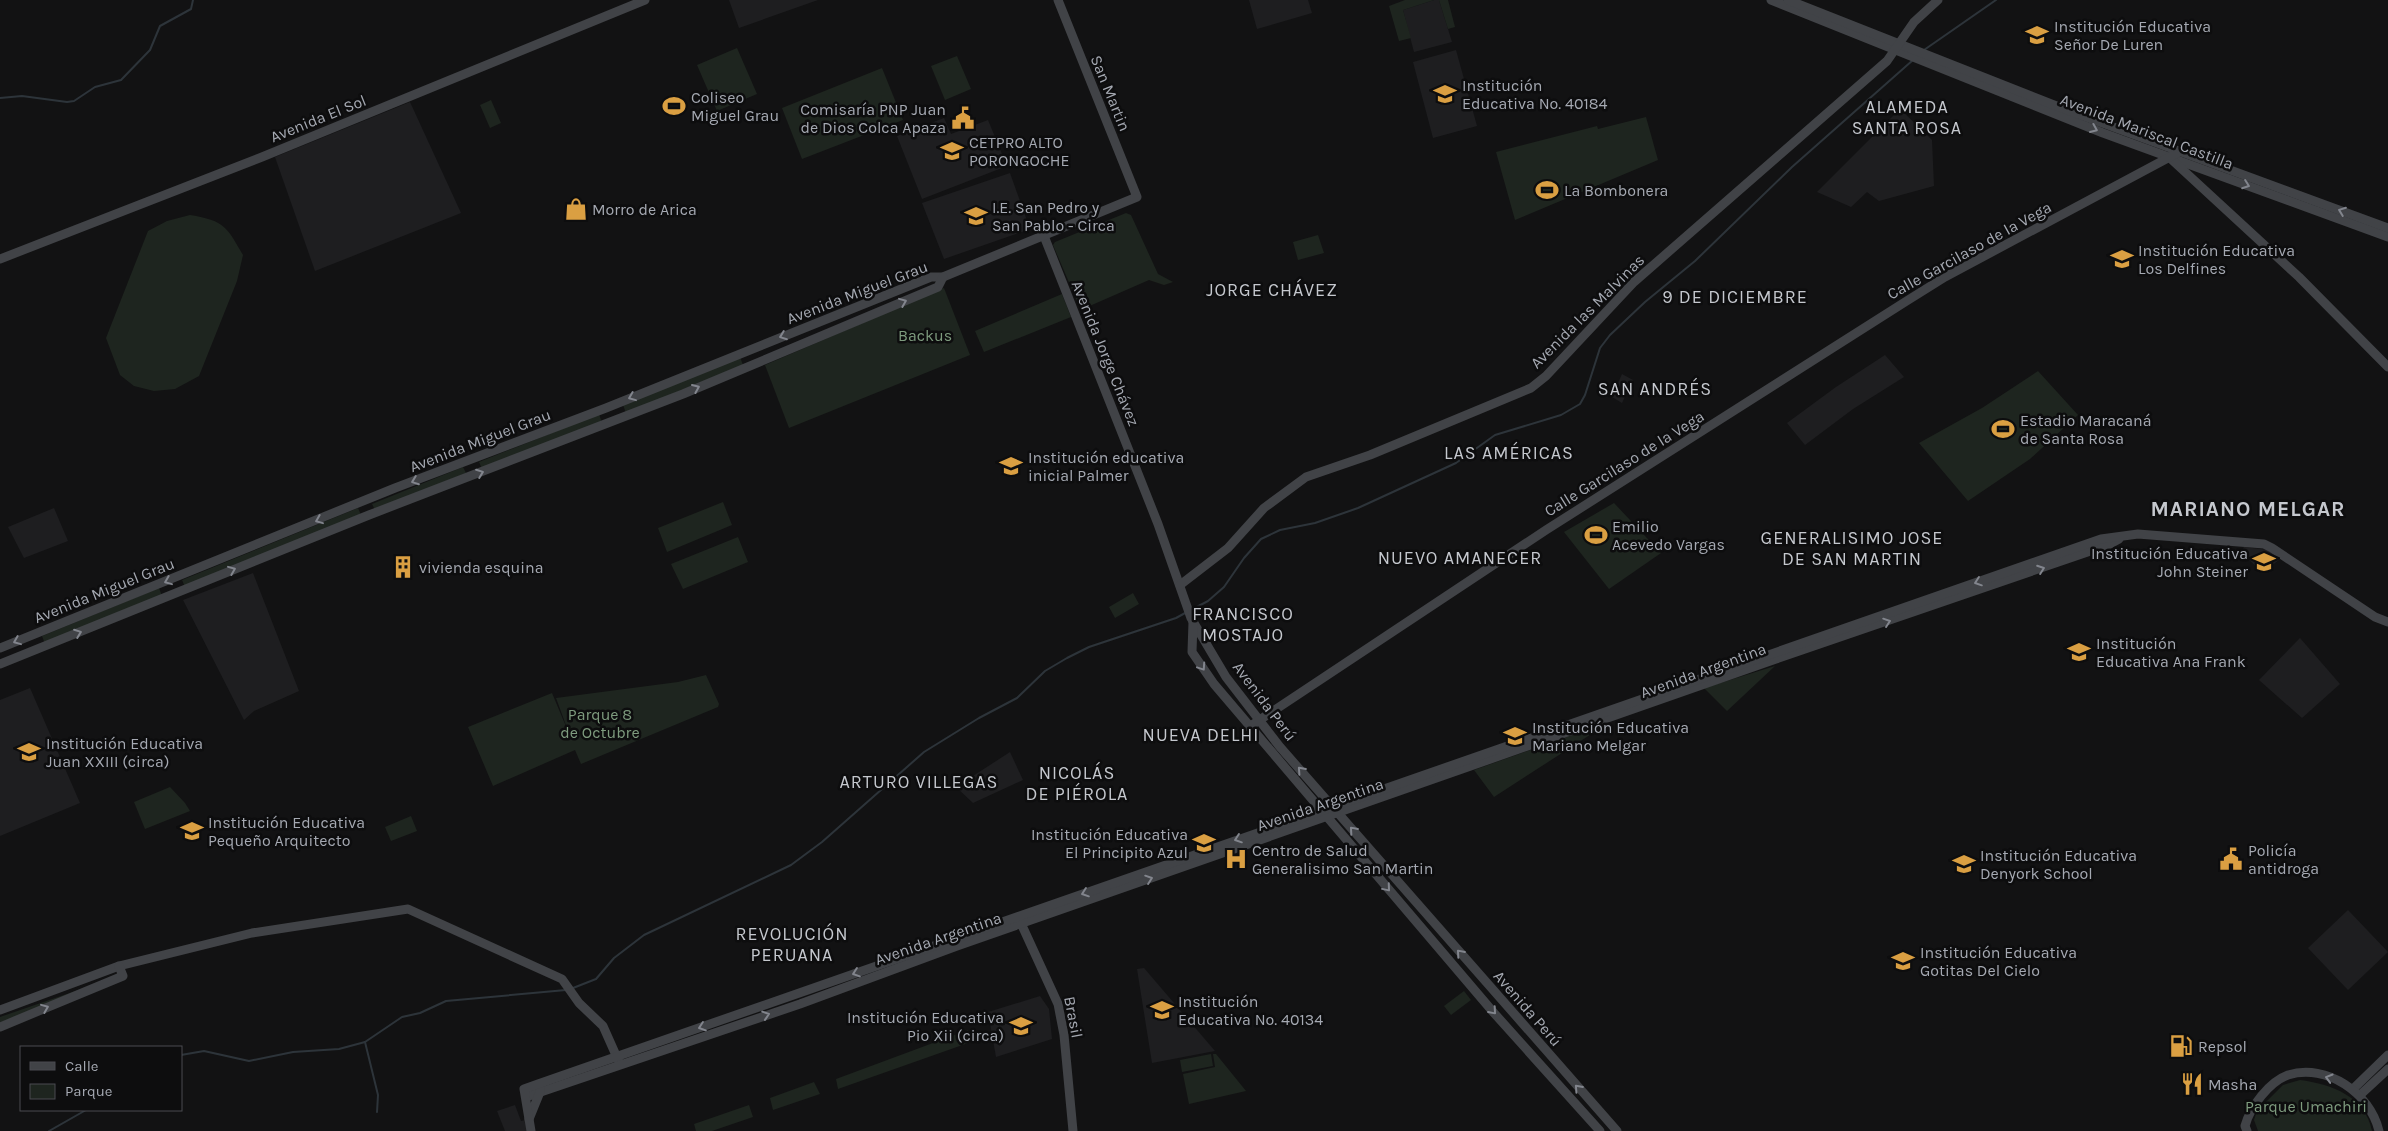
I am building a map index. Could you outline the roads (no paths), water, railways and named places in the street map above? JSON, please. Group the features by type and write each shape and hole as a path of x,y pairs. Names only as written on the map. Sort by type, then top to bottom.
{"street":[{"name":"Avenida El Sol","path":"0,259 262,157 645,0"},
{"name":"San Martin","path":"1044,236 1137,197 1058,0"},
{"path":"1771,0 1903,48"},
{"path":"1788,0 1903,48"},
{"name":"Avenida las Malvinas","path":"1180,585 1228,548 1264,508 1306,477 1370,455 1530,388 1546,376 1634,282 1903,48 1914,22 1938,0"},
{"name":"Avenida Mariscal Castilla","path":"1903,48 2169,157 2388,237"},
{"name":"Avenida Mariscal Castilla","path":"1921,56 2388,228"},
{"name":"Calle Garcilaso de la Vega","path":"1249,727 1546,530 1945,277 2181,151"},
{"path":"2169,157 2299,277 2388,367"},
{"path":"943,276 1044,236"},
{"name":"Avenida Jorge Chávez","path":"1044,236 1192,620"},
{"name":"Avenida Miguel Grau","path":"0,648 395,488 606,408 931,277 943,276 938,287 683,394 360,519 0,664"},
{"name":"Avenida Argentina","path":"529,1119 525,1093 1736,670 2102,539 2138,534 2264,544 2375,617 2388,622"},
{"name":"Avenida Perú","path":"1192,620 1226,677 1280,747 1614,1128"},
{"name":"Avenida Perú","path":"1192,620 1192,652 1214,684 1476,992 1600,1131"},
{"path":"0,1010 119,966 252,933 408,909 562,980 574,996 603,1026 618,1061"},
{"name":"Brasil","path":"1019,921 1051,985 1058,1004 1064,1035 1073,1131"},
{"path":"0,1027 122,976 119,966"},
{"path":"2357,1092 2388,1055"},
{"path":"2357,1092 2388,1069"},
{"path":"2246,1128 2254,1104 2280,1079 2302,1073 2338,1080 2357,1092 2370,1109 2379,1131"},
{"path":"531,1131 529,1119 539,1088"},
{"path":"1604,1131 1614,1128"}],"waterway":[{"path":"0,98 22,96 67,102 74,101 95,87 121,80 150,50 160,26 191,9 193,0"},
{"path":"1924,50 1996,0"},
{"path":"1191,610 1208,601 1224,587 1244,558 1261,539 1280,530 1315,523 1358,508 1456,463 1495,435 1561,415 1580,404 1585,395 1600,348 1610,335 1645,302 1695,261 1792,167 1913,60"},
{"path":"573,988 596,979 614,958 644,935 791,865 822,842 924,752 979,718 1017,698 1045,671 1089,647 1176,618 1187,612"},
{"path":"182,1055 204,1051 249,1061 293,1052 339,1049 365,1042 402,1017 420,1013 446,1001 566,990"},
{"path":"365,1042 378,1095 377,1112"},
{"path":"49,1131 84,1111"}],"place":[{"name":"Institución Educativa Señor De Luren","path":"2037,35"},
{"name":"Institución Educativa No. 40184","path":"1445,94"},
{"name":"Coliseo Miguel Grau","path":"674,106"},
{"name":"Comisaría PNP Juan de Dios Colca Apaza","path":"963,118"},
{"name":"CETPRO ALTO PORONGOCHE","path":"952,151"},
{"name":"La Bombonera","path":"1547,190"},
{"name":"Morro de Arica","path":"576,209"},
{"name":"I.E. San Pedro y San Pablo - Circa","path":"976,216"},
{"name":"Institución Educativa Los Delfines","path":"2122,259"},
{"name":"Estadio Maracaná de Santa Rosa","path":"2003,429"},
{"name":"Institución educativa inicial Palmer","path":"1011,466"},
{"name":"Emilio Acevedo Vargas","path":"1596,535"},
{"name":"Institución Educativa John Steiner","path":"2264,562"},
{"name":"vivienda esquina","path":"403,567"},
{"name":"Institución Educativa Ana Frank","path":"2079,652"},
{"name":"Institución Educativa Mariano Melgar","path":"1515,736"},
{"name":"Institución Educativa Juan XXIII (circa)","path":"29,752"},
{"name":"Institución Educativa Pequeño Arquitecto","path":"192,831"},
{"name":"Institución Educativa El Principito Azul","path":"1204,843"},
{"name":"Centro de Salud Generalisimo San Martin","path":"1236,859"},
{"name":"Policía antidroga","path":"2231,859"},
{"name":"Institución Educativa Denyork School","path":"1964,864"},
{"name":"Institución Educativa Gotitas Del Cielo","path":"1903,961"},
{"name":"Institución Educativa No. 40134","path":"1162,1010"},
{"name":"Institución Educativa Pio Xii (circa)","path":"1021,1026"},
{"name":"Repsol","path":"2181,1046"},
{"name":"Masha","path":"2192,1084"}],"district":[{"name":"ALAMEDA SANTA ROSA","path":"1907,117"},
{"name":"JORGE CHÁVEZ","path":"1272,290"},
{"name":"9 DE DICIEMBRE","path":"1735,297"},
{"name":"SAN ANDRÉS","path":"1655,389"},
{"name":"LAS AMÉRICAS","path":"1509,453"},
{"name":"MARIANO MELGAR","path":"2248,509"},
{"name":"GENERALISIMO JOSE DE SAN MARTIN","path":"1852,548"},
{"name":"NUEVO AMANECER","path":"1460,558"},
{"name":"FRANCISCO MOSTAJO","path":"1243,624"},
{"name":"NUEVA DELHI","path":"1201,735"},
{"name":"ARTURO VILLEGAS","path":"919,782"},
{"name":"NICOLÁS DE PIÉROLA","path":"1077,783"},
{"name":"REVOLUCIÓN PERUANA","path":"792,944"}],"park label":[{"name":"Backus","path":"925,335"},
{"name":"Parque 8 de Octubre","path":"600,723"},
{"name":"Parque Umachiri","path":"2306,1106"}]}
